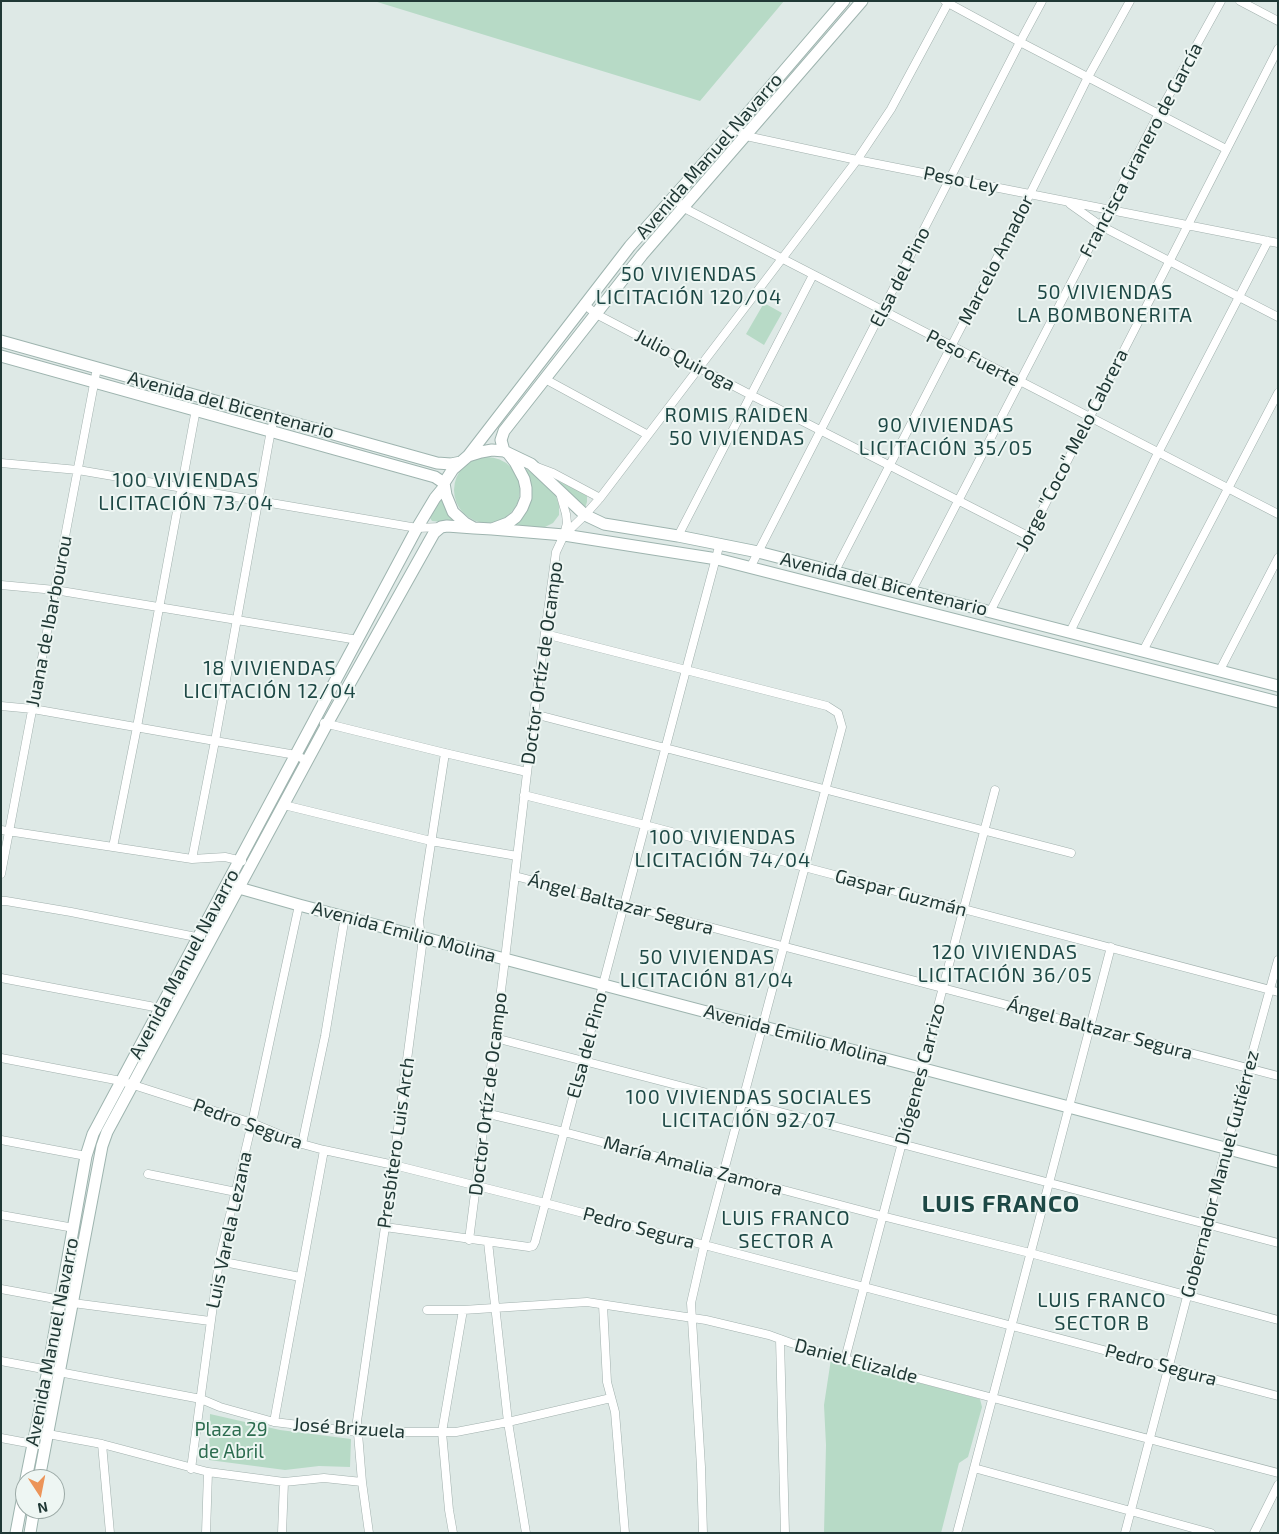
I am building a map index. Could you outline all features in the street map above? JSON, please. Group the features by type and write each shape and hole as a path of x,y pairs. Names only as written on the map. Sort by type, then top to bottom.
{"main road":[{"name":"Avenida Manuel Navarro","path":"465,459 630,246 844,1"},
{"name":"Avenida Manuel Navarro","path":"506,452 501,440 504,430 642,256 862,1"},
{"name":"Avenida del Bicentenario","path":"1,341 275,416 437,463 451,464 465,459"},
{"name":"Avenida del Bicentenario","path":"1,356 435,477 444,485"},
{"path":"441,528 447,526 474,528 492,529 508,523 516,517 526,498 526,488 522,474 506,452 492,450 481,452 465,459 453,469 444,485 448,504 453,512 474,528"},
{"name":"Avenida del Bicentenario","path":"506,452 531,464 585,515 604,524 720,543 758,552 1278,686"},
{"name":"Avenida Manuel Navarro","path":"41,1469 106,1132 204,939 234,885 296,755 418,528 444,485"},
{"name":"Avenida Manuel Navarro","path":"245,863 284,805 428,543 434,533 441,528"},
{"name":"Avenida del Bicentenario","path":"492,529 564,535 751,566 915,610 1278,702"},
{"name":"Avenida Emilio Molina","path":"234,885 299,905 1278,1162"},
{"name":"Avenida Manuel Navarro","path":"28,1469 61,1300 86,1156 93,1134 160,1008 204,939"},
{"path":"16,1533 19,1519"},
{"path":"30,1533 32,1519"}],"street":[{"name":"Elsa del Pino","path":"751,566 1042,1"},
{"name":"Marcelo Amador","path":"835,571 952,347 1088,77 1130,1"},
{"name":"Francisca Granero de García","path":"912,592 1159,113 1221,1"},
{"path":"1240,1 1278,22"},
{"path":"946,2 1226,149"},
{"name":"Doctor Ortíz de Ocampo","path":"469,1240 534,714 556,552 564,535 600,498 857,160 892,109 946,2"},
{"name":"Jorge \"Coco\" Melo Cabrera","path":"990,612 1278,49"},
{"name":"Peso Ley","path":"735,128 746,136 857,160 1278,242"},
{"name":"Peso Fuerte","path":"672,197 684,208 1278,514"},
{"path":"1067,201 1101,226 1278,316"},
{"path":"1070,632 1158,452 1268,241"},
{"path":"678,536 813,275"},
{"name":"Julio Quiroga","path":"584,304 596,314 751,395 1028,536"},
{"name":"Juana de Ibarbourou","path":"1,874 97,368"},
{"path":"545,379 648,435"},
{"path":"1143,651 1278,393"},
{"path":"113,847 196,409"},
{"path":"192,860 270,430 275,416"},
{"path":"1,463 78,470 418,528 441,528"},
{"path":"531,464 553,473 600,498"},
{"path":"558,490 565,505 567,523 564,535"},
{"name":"Elsa del Pino","path":"488,1242 529,1247 533,1246 536,1242 582,1061 720,543"},
{"path":"1220,670 1278,558"},
{"path":"1,585 55,590 159,606 358,640"},
{"path":"545,634 827,706 838,713 842,726 704,1246 691,1303 703,1533"},
{"path":"1,706 33,709 215,740 296,755 307,762"},
{"path":"534,714 1071,853"},
{"path":"314,721 527,772"},
{"name":"Presbítero Luis Arch","path":"369,1533 357,1422 394,1165 422,946 419,921 445,753"},
{"name":"Diógenes Carrizo","path":"845,1358 995,790"},
{"name":"Gaspar Guzmán","path":"524,795 645,825 1274,991"},
{"name":"Ángel Baltazar Segura","path":"284,805 432,841 517,856"},
{"path":"1,830 192,860 225,857 245,863"},
{"name":"Ángel Baltazar Segura","path":"515,876 1278,1076"},
{"path":"1,901 204,939"},
{"name":"Luis Varela Lezana","path":"191,1469 219,1261 252,1122 299,905"},
{"path":"302,1144 325,1036 345,916"},
{"path":"957,1533 1111,947"},
{"name":"Gobernador Manuel Gutiérrez","path":"1125,1533 1226,1148 1248,1068 1274,991 1278,960"},
{"path":"1,978 160,1008"},
{"path":"495,1038 1278,1243"},
{"name":"Pedro Segura","path":"1,1058 121,1080 252,1122 302,1144 545,1203 1278,1396"},
{"name":"María Amalia Zamora","path":"485,1113 1030,1253 1278,1320"},
{"path":"1,1140 86,1156"},
{"path":"274,1422 324,1150"},
{"path":"148,1174 236,1192"},
{"path":"1,1215 74,1228"},
{"path":"385,1227 488,1242 508,1422 526,1533"},
{"path":"219,1261 300,1277"},
{"path":"1,1289 73,1304 210,1321"},
{"name":"Daniel Elizalde","path":"427,1310 463,1310 587,1302 715,1322 1278,1473"},
{"path":"603,1304 608,1382 615,1412 625,1533"},
{"path":"453,1533 442,1432 463,1310"},
{"path":"780,1339 785,1533"},
{"name":"José Brizuela","path":"1,1361 201,1400 274,1422 357,1432 456,1432 611,1398"},
{"path":"1,1438 33,1444 48,1434 102,1444 208,1472 284,1482 324,1478 362,1482"},
{"path":"102,1444 110,1533"},
{"path":"974,1468 1211,1533"},
{"path":"206,1533 208,1472"},
{"path":"282,1533 284,1482"},
{"path":"1254,1533 1278,1484"}],"green space":[{"path":"374,1 784,1 700,101"},
{"path":"764,303 782,313 764,345 746,334"},
{"path":"480,457 494,457 506,462 515,471 520,483 518,503 511,514 494,523 480,523 468,518 459,509 454,497 454,483 459,471 468,462"},
{"path":"525,468 545,483 556,496 559,505 559,515 553,523 545,527 510,527 529,480"},
{"path":"554,479 587,496 585,508"},
{"path":"440,500 443,500 455,520 453,523 432,521 430,518"},
{"path":"831,1359 980,1399 982,1407 968,1457 959,1463 941,1533 824,1533 826,1445 824,1405"},
{"name":"Plaza 29 de Abril","path":"210,1414 280,1430 351,1439 350,1467 319,1466 285,1470 209,1460"}],"district":[{"name":"50 VIVIENDAS LICITACIÓN 120/04","path":"689,286"},
{"name":"50 VIVIENDAS LA BOMBONERITA","path":"1105,304"},
{"name":"ROMIS RAIDEN 50 VIVIENDAS","path":"737,426"},
{"name":"90 VIVIENDAS LICITACIÓN 35/05","path":"946,436"},
{"name":"100 VIVIENDAS LICITACIÓN 73/04","path":"186,492"},
{"name":"18 VIVIENDAS LICITACIÓN 12/04","path":"270,680"},
{"name":"100 VIVIENDAS LICITACIÓN 74/04","path":"723,848"},
{"name":"120 VIVIENDAS LICITACIÓN 36/05","path":"1005,964"},
{"name":"50 VIVIENDAS LICITACIÓN 81/04","path":"707,968"},
{"name":"100 VIVIENDAS SOCIALES LICITACIÓN 92/07","path":"749,1108"},
{"name":"LUIS FRANCO","path":"1001,1204"},
{"name":"LUIS FRANCO SECTOR A","path":"786,1230"},
{"name":"LUIS FRANCO SECTOR B","path":"1102,1312"}]}
